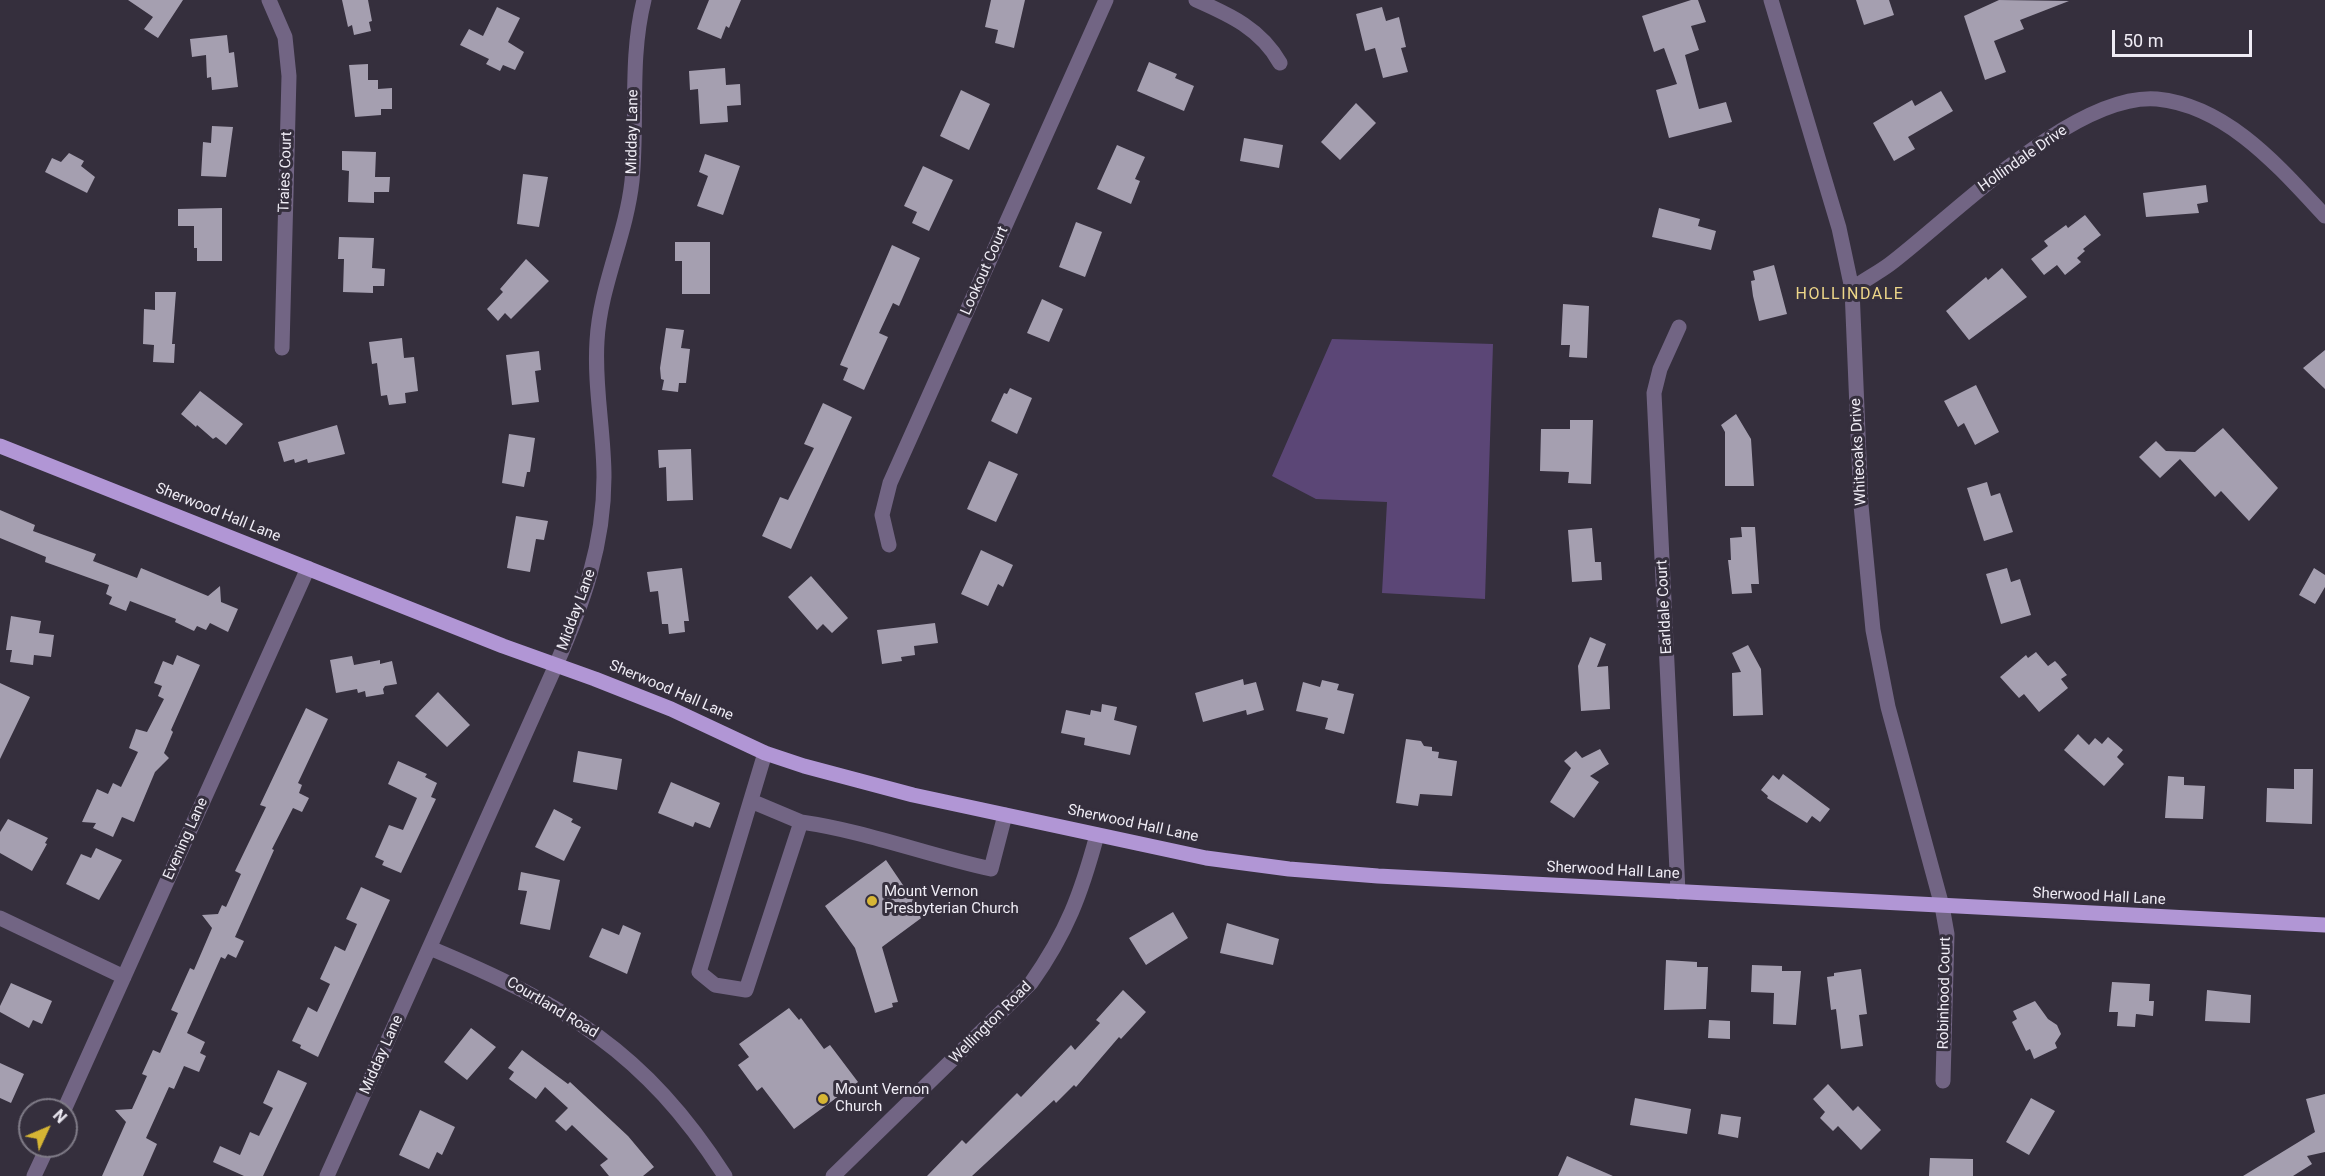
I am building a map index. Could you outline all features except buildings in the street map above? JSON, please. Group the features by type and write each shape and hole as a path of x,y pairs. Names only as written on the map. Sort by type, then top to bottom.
{"main road":[{"name":"Sherwood Hall Lane","path":"0,446 671,709 765,753 913,795 1206,858 1289,869 1678,892 2325,925"}],"street":[{"name":"Traies Court","path":"269,0 285,38 289,76 282,348"},
{"name":"Midday Lane","path":"327,1176 556,665 589,583 601,527 604,474 596,389 597,340 603,295 624,225 632,183 635,140 633,70 644,0"},
{"name":"Lookout Court","path":"889,545 882,515 890,483 1106,0"},
{"path":"1196,0 1244,23 1272,49 1280,63"},
{"name":"Whiteoaks Drive","path":"1771,0 1839,228 1852,289 1861,506 1873,630 1888,707 1942,906"},
{"name":"Hollindale Drive","path":"1852,289 1889,264 1959,206 2062,130 2123,102 2148,99 2177,103 2231,128 2278,166 2325,216"},
{"name":"Earldale Court","path":"1678,892 1654,393 1660,369 1679,327"},
{"name":"Evening Lane","path":"69,1098 308,568"},
{"path":"765,753 699,972 715,985 746,990 801,822"},
{"path":"751,801 801,822 823,825 944,859 991,869 1005,815"},
{"name":"Wellington Road","path":"833,1176 1031,983 1052,953 1070,921 1081,894 1097,835"},
{"name":"Robinhood Court","path":"1942,906 1947,934 1943,1081"},
{"path":"0,918 124,977"},
{"name":"Courtland Road","path":"430,948 492,974 543,1000 612,1046 676,1108 725,1176"},
{"path":"34,1176 42,1158"}],"shaded area":[{"path":"1332,339 1493,344 1485,599 1382,593 1387,502 1316,499 1272,476"}],"place":[{"name":"Mount Vernon Presbyterian Church","path":"872,901"},
{"name":"Mount Vernon Church","path":"823,1099"}],"district":[{"name":"HOLLINDALE","path":"1850,295"}]}
